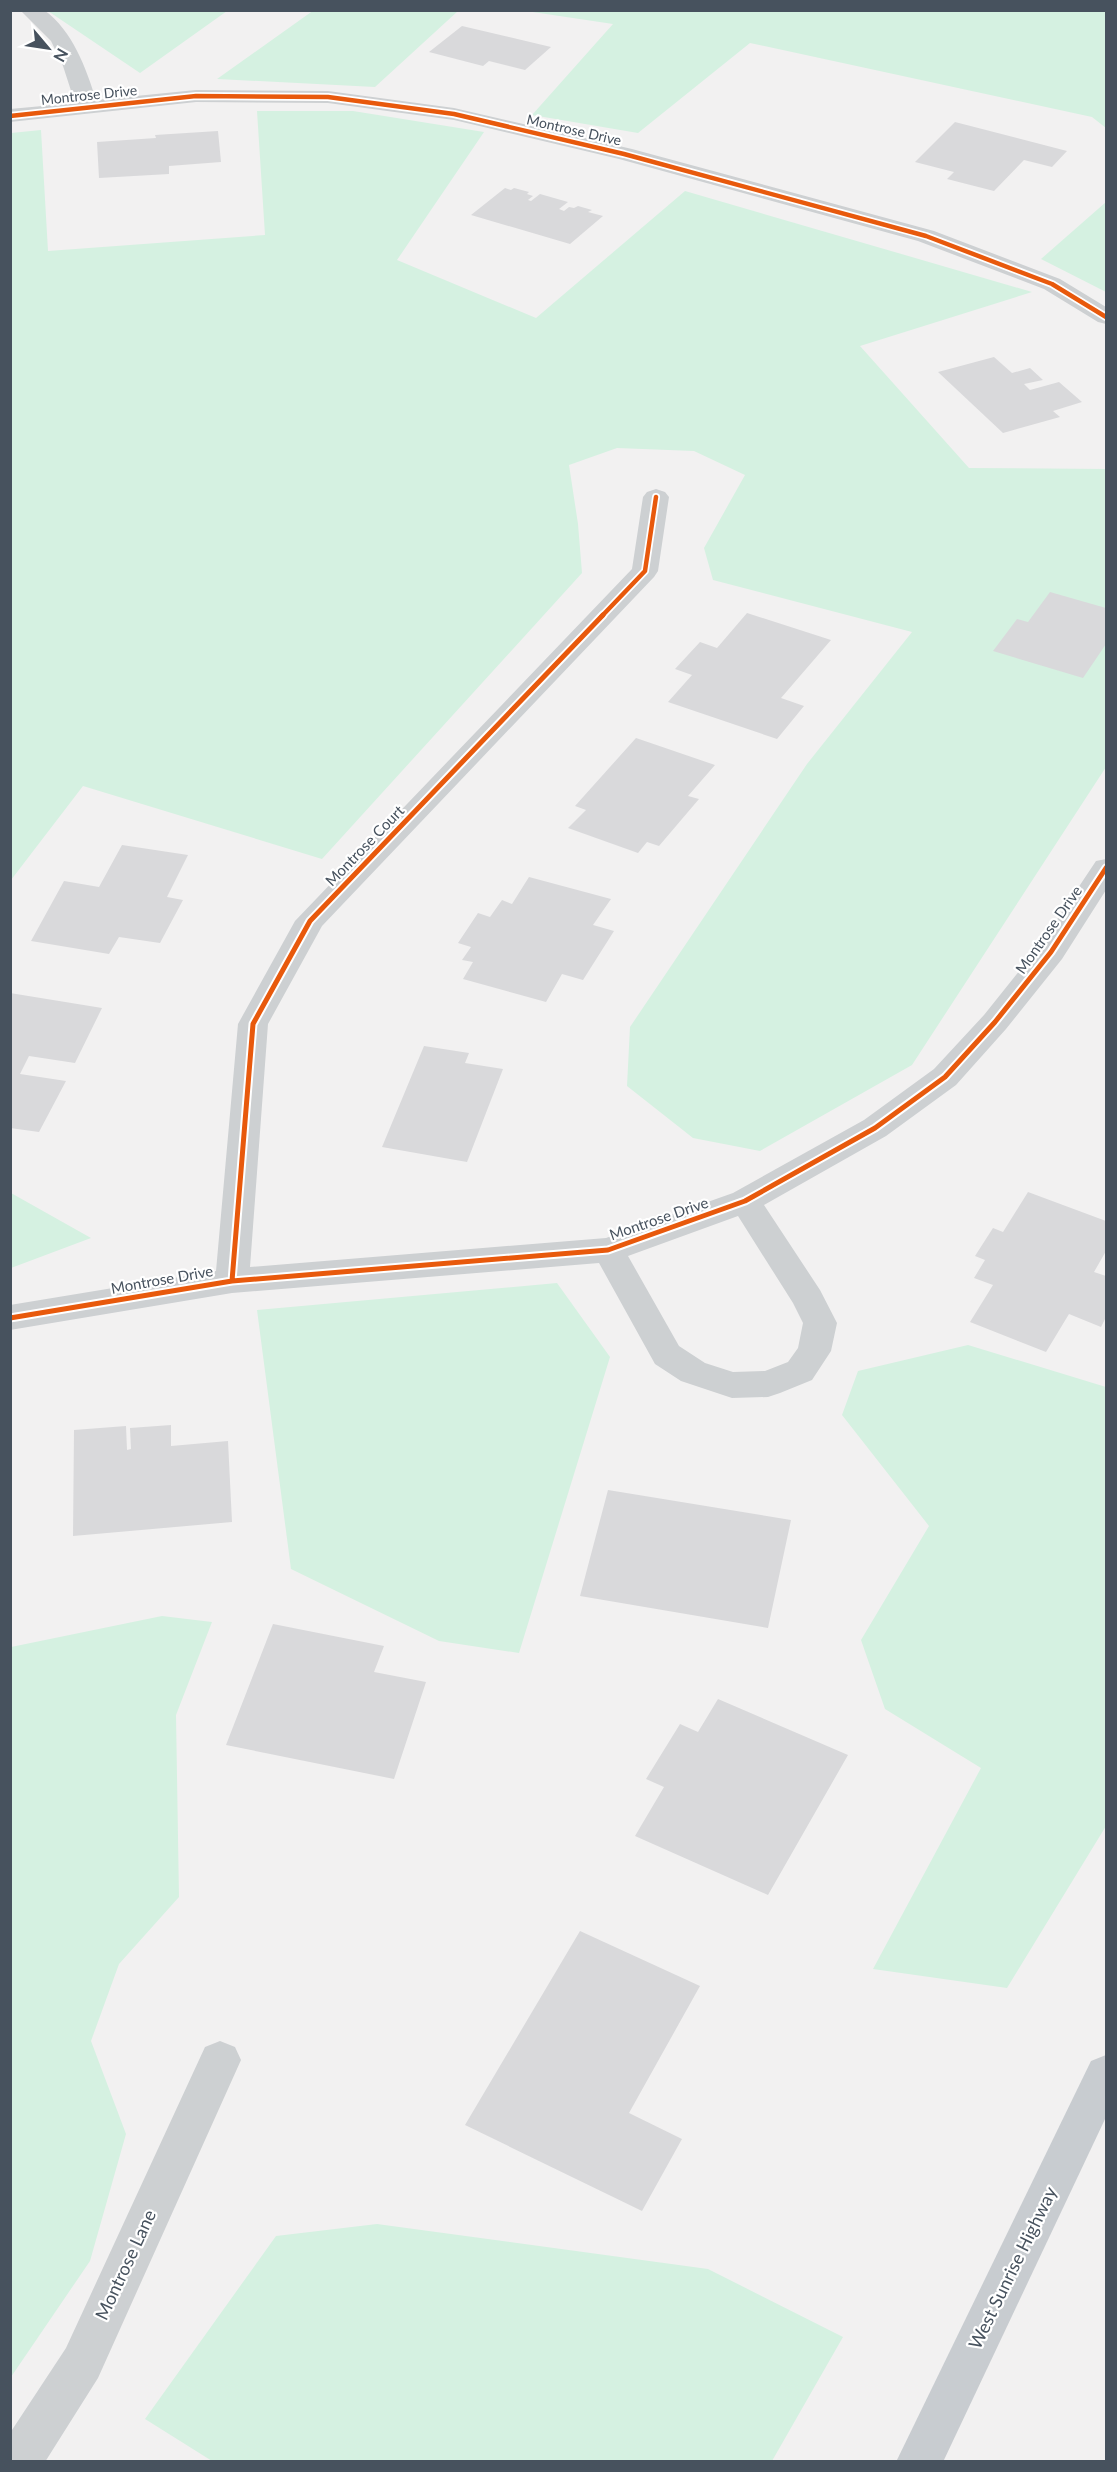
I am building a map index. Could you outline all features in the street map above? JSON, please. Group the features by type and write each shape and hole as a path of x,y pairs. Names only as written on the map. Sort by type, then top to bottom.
{"main road":[{"name":"West Sunrise Highway","path":"919,2462 1107,2074"}],"street":[{"path":"30,10 65,46 73,60 87,106"},
{"name":"Montrose Drive","path":"10,116 196,96 328,97 454,114 624,154 926,237 1052,284 1107,317"},
{"name":"Montrose Court","path":"232,1281 253,1024 310,921 645,572 656,497"},
{"name":"Montrose Drive","path":"10,1318 232,1281 608,1250 745,1201 875,1128 945,1077 995,1022 1051,952 1107,868"},
{"path":"608,1250 667,1355 693,1372 732,1385 768,1384 800,1371 814,1351 820,1323 808,1299 745,1201"},
{"name":"Montrose Lane","path":"18,2462 82,2363 220,2060"}],"green space":[{"path":"314,10 458,11 375,87 217,79"},
{"path":"48,11 227,11 140,73"},
{"path":"526,11 1106,11 1106,128 1092,117 750,43 638,133 532,115 613,24"},
{"path":"257,111 353,111 484,132 397,260 536,318 685,191 1032,292 860,346 969,468 1106,469 1106,767 912,1065 760,1151 693,1138 627,1086 630,1027 807,764 912,632 713,580 704,548 745,475 694,451 617,448 569,465 578,524 582,573 322,859 83,786 11,880 11,133 41,130 48,251 265,235"},
{"path":"1106,202 1106,292 1041,259"},
{"path":"11,1193 91,1238 11,1268"},
{"path":"557,1283 610,1357 519,1653 439,1641 291,1569 257,1310"},
{"path":"968,1345 1106,1387 1106,1826 1007,1988 873,1969 981,1768 885,1709 861,1640 929,1526 842,1415 858,1371"},
{"path":"162,1616 212,1622 176,1715 179,1897 119,1964 91,2041 126,2134 90,2261 11,2377 11,1647"},
{"path":"377,2224 708,2269 843,2337 772,2461 212,2461 145,2419 276,2236"}],"building":[{"path":"462,26 551,47 525,70 489,61 483,66 429,52"},
{"path":"955,122 1067,151 1052,167 1024,160 994,191 947,179 954,172 915,162"},
{"path":"218,131 221,162 169,166 169,174 99,178 97,142"},
{"path":"505,188 529,192 527,194 533,196 528,200 531,201 540,194 568,202 559,209 564,211 569,207 578,206 592,210 588,212 603,216 570,244 471,215"},
{"path":"994,357 1012,373 1030,368 1043,380 1024,384 1030,390 1059,382 1082,402 1053,411 1060,417 1003,433 938,372"},
{"path":"1050,592 1106,608 1106,644 1083,678 993,651 1017,619 1028,622"},
{"path":"747,613 831,640 781,698 804,706 777,739 668,702 692,675 675,669 700,642 717,648"},
{"path":"636,738 715,765 688,796 699,799 659,846 647,842 638,853 568,828 586,810 575,806"},
{"path":"122,845 188,855 167,897 183,900 160,943 119,937 109,954 31,941 64,881 99,887"},
{"path":"529,877 611,899 593,925 614,931 583,980 562,974 546,1002 463,979 473,962 462,960 471,947 458,943 478,913 490,917 502,900 512,904"},
{"path":"10,993 102,1008 75,1063 29,1056 20,1074 66,1081 39,1132 10,1128"},
{"path":"424,1046 469,1053 465,1063 503,1069 467,1162 382,1147"},
{"path":"1028,1192 1106,1221 1106,1251 1094,1272 1106,1276 1106,1317 1101,1327 1069,1314 1046,1352 970,1322 993,1285 974,1278 985,1260 975,1256 993,1228 1003,1232"},
{"path":"171,1425 171,1446 228,1441 232,1522 73,1536 74,1430 126,1426 127,1450 131,1449 130,1428"},
{"path":"608,1490 791,1520 768,1628 580,1596"},
{"path":"273,1624 384,1646 374,1672 426,1682 394,1779 226,1745"},
{"path":"718,1699 848,1755 768,1895 635,1836 664,1787 646,1779 680,1724 698,1732"},
{"path":"580,1931 700,1986 629,2113 682,2139 642,2211 465,2125"}],"cycle path":[{"path":"10,116 196,96 328,97 454,114 624,154 926,236 1052,284 1106,317"},
{"path":"232,1281 253,1024 310,921 645,571 656,497"},
{"path":"10,1318 232,1281 608,1250 745,1201 875,1128 945,1077 995,1022 1051,952 1106,868"}]}
